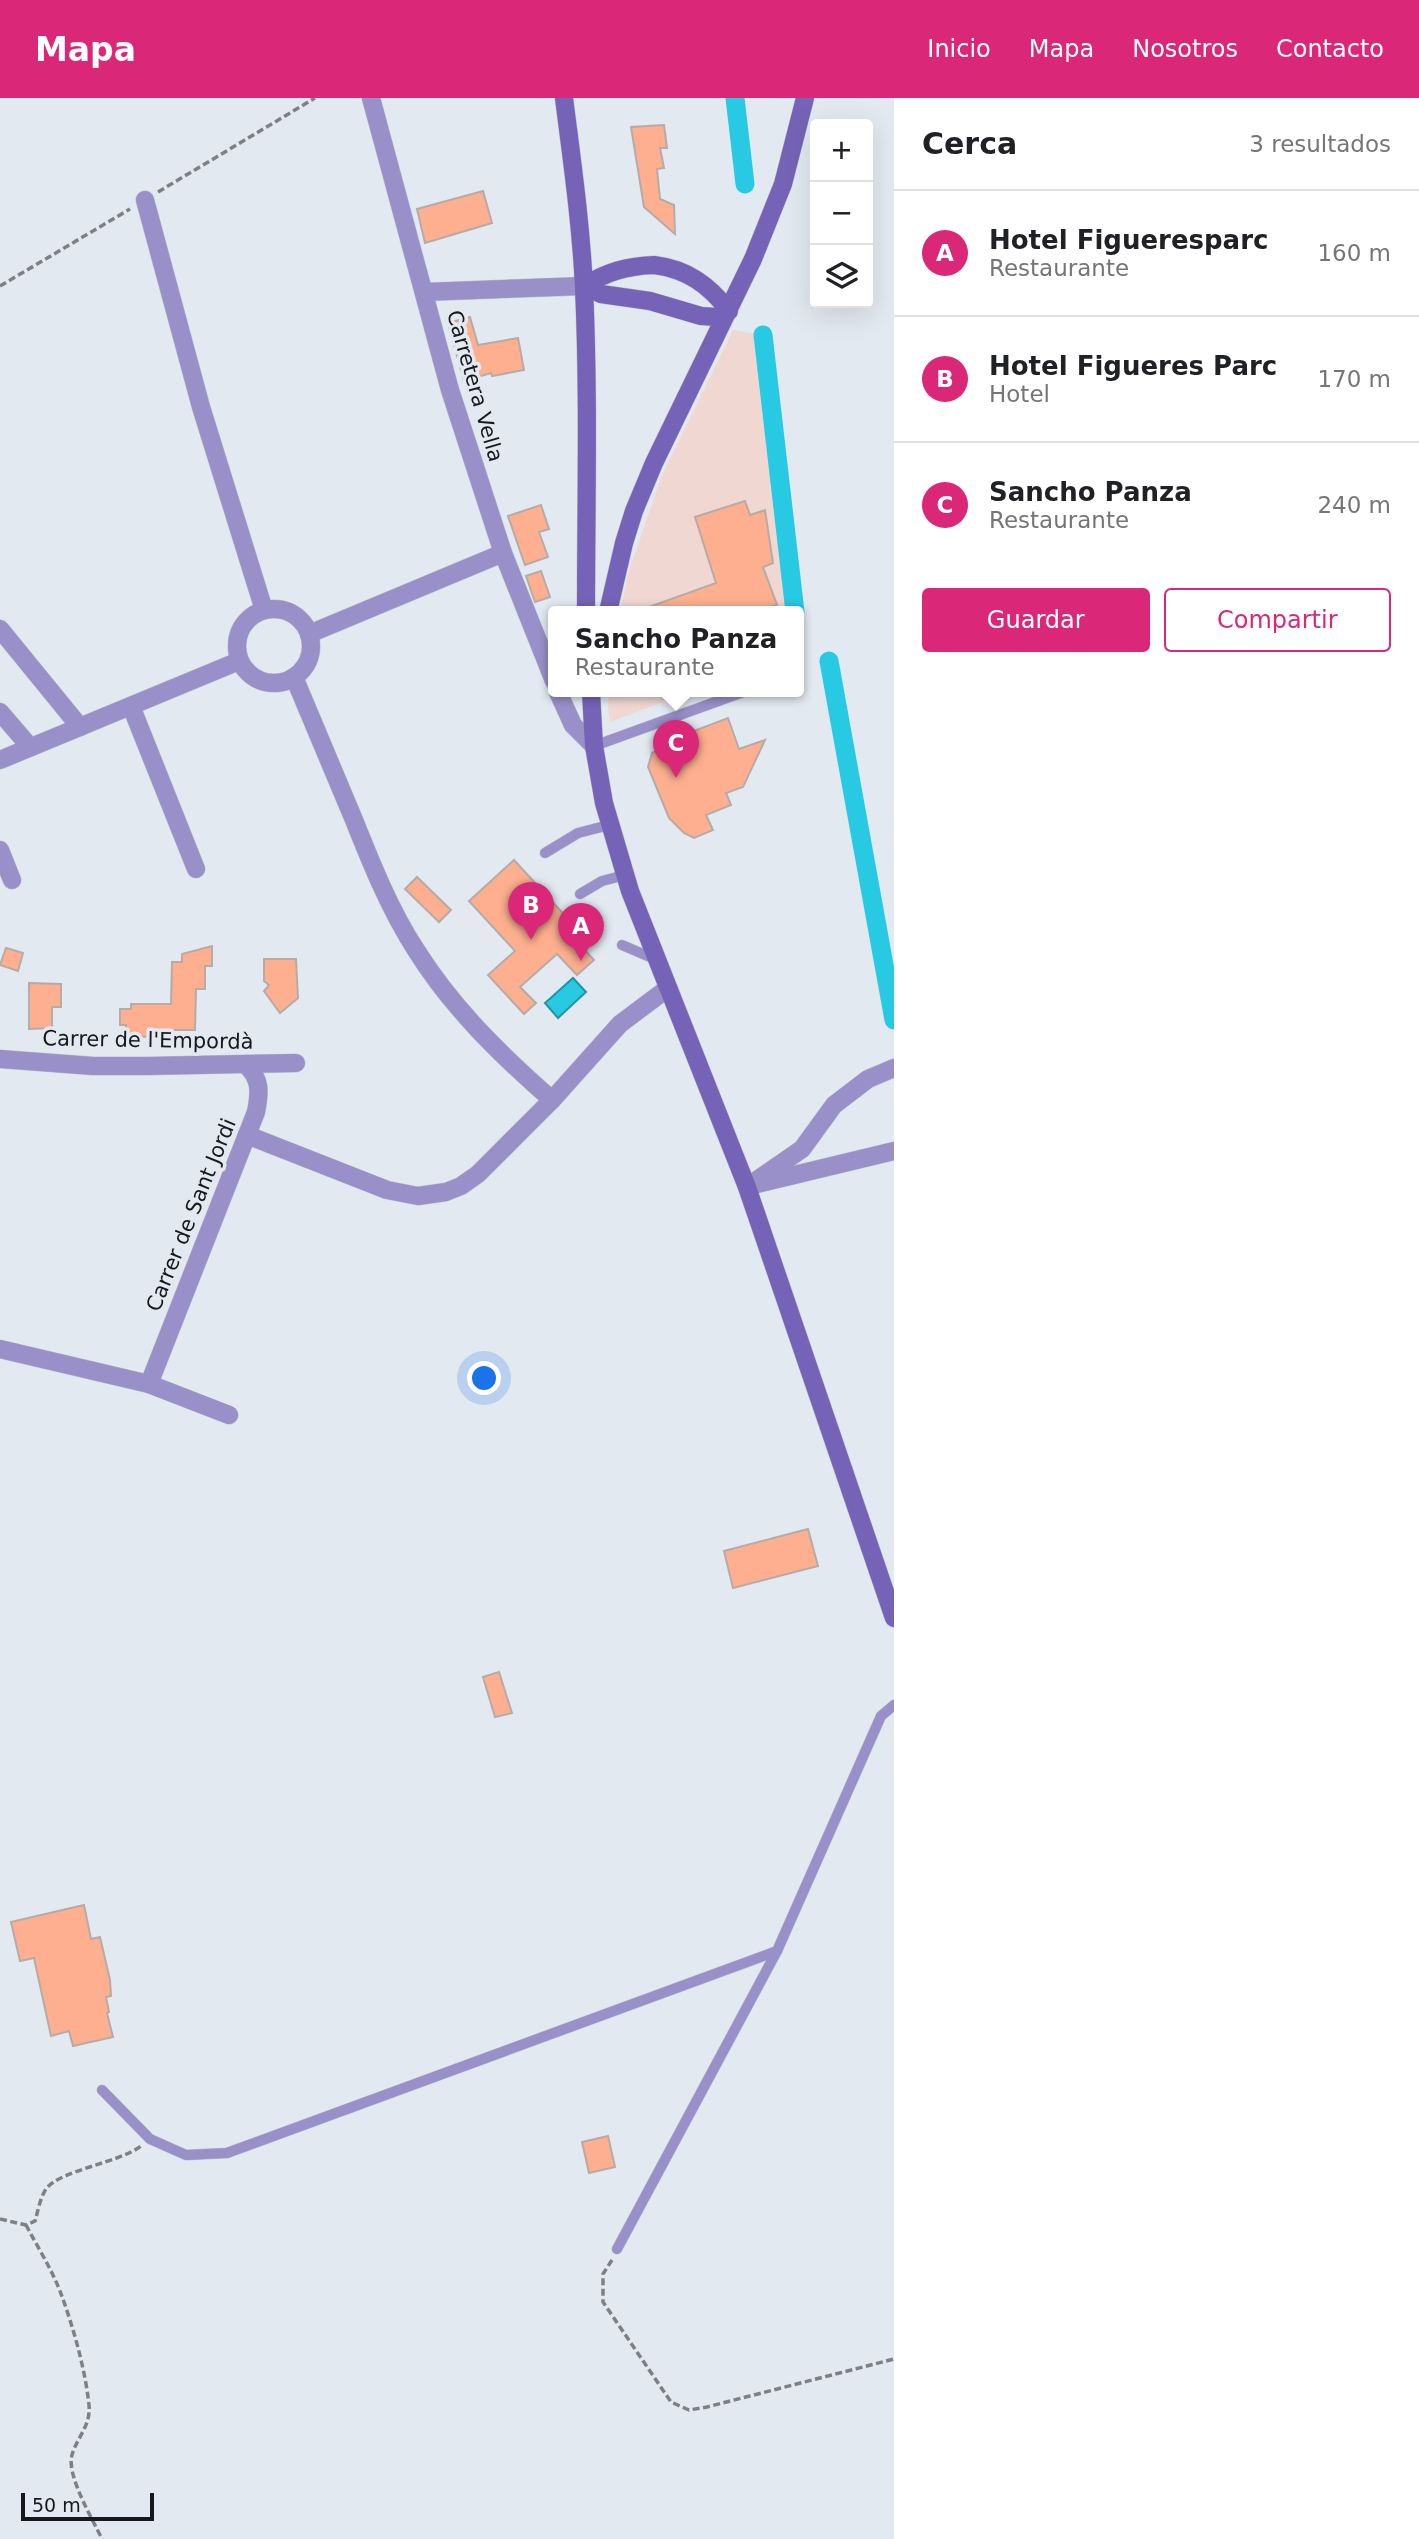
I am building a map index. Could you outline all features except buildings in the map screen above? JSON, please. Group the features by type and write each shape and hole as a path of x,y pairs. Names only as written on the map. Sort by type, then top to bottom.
{"main road":[{"path":"564,98 580,226 584,286 587,380 586,606"},
{"path":"609,606 624,543 654,463 729,311 783,184 805,98"},
{"path":"584,286 621,268 653,265 671,267 701,281 729,311"},
{"path":"584,286 600,294 650,301 701,316 717,317 729,311"},
{"path":"591,697 594,746 609,825 625,875 747,1187 894,1618"},
{"path":"593,717 597,697"}],"street":[{"name":"Carretera Vella","path":"372,98 450,390 503,553 548,666"},
{"path":"145,200 201,407 264,610"},
{"path":"424,292 584,286"},
{"path":"309,634 503,553"},
{"path":"275,609 296,616 309,634 309,658 303,669 282,682 269,683 257,679 239,661 238,636 243,625 264,610 275,609"},
{"path":"0,629 80,727"},
{"path":"0,760 239,661"},
{"path":"294,677 378,878 416,951 463,1014 552,1100"},
{"path":"560,697 573,725 594,746"},
{"path":"131,706 196,869"},
{"path":"0,712 30,747"},
{"path":"0,850 12,880"},
{"path":"247,1135 387,1190 418,1196 432,1195 461,1186 478,1174 552,1100 620,1024 668,988"},
{"name":"Carrer de l'Empordà","path":"0,1059 93,1066 296,1063"},
{"name":"Carrer de Sant Jordi","path":"149,1384 256,1112 260,1094 258,1079 245,1064"},
{"path":"747,1187 802,1149 834,1105 868,1079 894,1068"},
{"path":"747,1187 894,1151"},
{"path":"0,1349 149,1384 229,1415"}],"lane":[{"path":"594,746 729,697"},
{"path":"545,853 578,833 609,825"},
{"path":"580,894 602,881 625,875"},
{"path":"622,945 657,960"},
{"path":"617,2249 777,1951 881,1716 894,1704"},
{"path":"102,2090 150,2140 186,2155 227,2153 777,1951"}],"path":[{"path":"0,2219 26,2225 35,2221 46,2189 58,2179 134,2151 150,2140"},
{"path":"26,2225 60,2291 79,2358 89,2417 85,2431 71,2456 73,2475 102,2539"},
{"path":"617,2249 603,2274 603,2302 671,2402 689,2410 894,2359"}],"shaded area":[{"path":"733,330 756,334 787,606 621,606 628,574 661,477"},
{"path":"609,697 677,697 610,722"}],"water":[{"path":"573,978 586,992 558,1018 545,1003"}],"waterway":[{"path":"735,98 745,184"},
{"path":"763,335 794,606"},
{"path":"829,661 894,1020"}],"place":[{"name":"Sancho Panza","path":"676,778"},
{"name":"Hotel Figueres Parc","path":"531,940"},
{"name":"Hotel Figueresparc","path":"581,961"}]}
